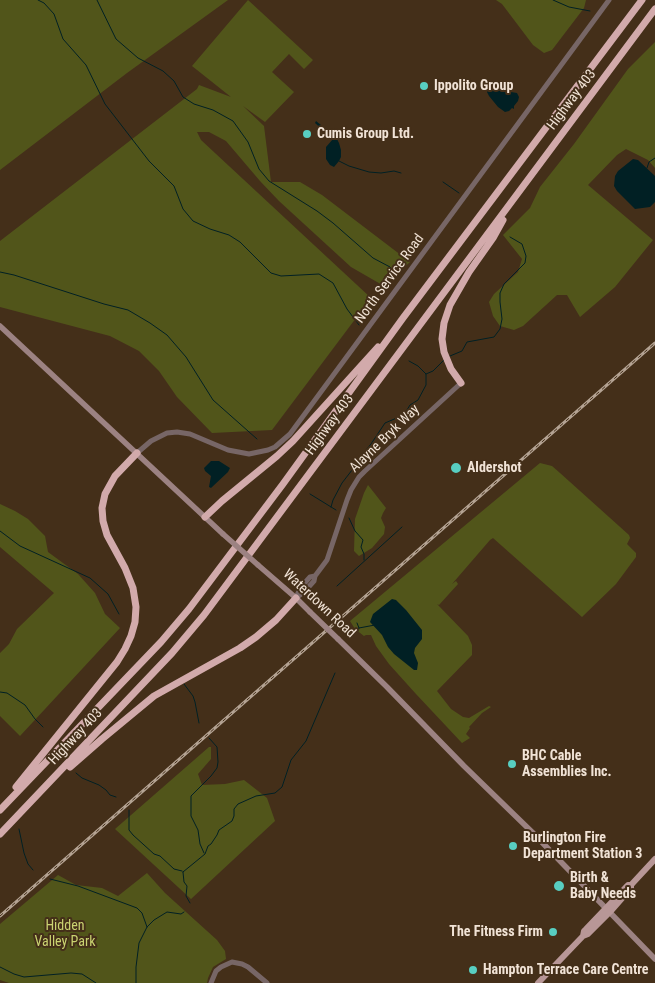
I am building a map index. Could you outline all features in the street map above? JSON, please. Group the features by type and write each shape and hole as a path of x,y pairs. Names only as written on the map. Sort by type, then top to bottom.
{"highway":[{"name":"Highway 403","path":"0,810 161,642 189,609 403,318 642,0"},
{"name":"Highway 403","path":"0,834 172,653 204,615 655,9"},
{"path":"461,383 446,358 442,343 443,329 450,305 520,192"},
{"path":"205,517 293,441 403,318"},
{"path":"0,806 117,662 131,636 135,622 136,607 133,588 125,568 107,535 102,508 105,494 115,476 137,453"},
{"path":"26,808 102,739 154,696 256,638 296,598"}],"main road":[{"name":"Waterdown Road","path":"0,326 223,534 296,598 532,832 655,959"},
{"path":"538,983 583,936 588,934 608,909 631,888 631,885 655,859"}],"street":[{"name":"North Service Road","path":"137,453 156,437 172,432 190,434 228,450 249,454 275,447 286,438 609,0"},
{"name":"Alayne Bryk Way","path":"296,598 314,581 315,576 330,555 347,500 356,482 365,471 461,383"},
{"path":"211,983 216,971 232,962 248,967 267,983"}],"green space":[{"path":"0,0 228,0 127,73 0,170"},
{"path":"248,0 313,60 304,69 289,54 272,72 294,92 265,122 243,106 264,126 271,182 300,182 322,195 410,262 384,286 351,267 279,201 226,141 209,132 197,132 201,140 371,298 272,430 212,433 177,397 159,371 139,351 110,336 0,307 0,241 197,89 199,85 231,97 192,66"},
{"path":"496,0 586,0 584,8 552,50 544,53 533,45 502,4"},
{"path":"655,42 655,168 648,160 626,149 617,155 588,185 653,240 615,287 580,317 567,295 557,295 523,326 514,330 500,326 493,316 489,302 494,294 518,272 522,259 503,235 530,208 540,187 574,144 628,69"},
{"path":"540,463 552,466 629,535 630,538 627,544 636,553 636,557 616,584 582,617 493,538 490,540 452,584 456,581 458,584 439,605 437,604 468,636 472,645 472,655 437,691 451,709 463,717 469,718 489,706 491,707 482,713 469,727 466,734 470,738 462,743 389,664 376,646 371,635 364,636 355,629 350,621"},
{"path":"368,485 386,508 381,518 385,527 384,534 372,548 359,556 354,551 355,519"},
{"path":"0,504 28,519 45,536 48,552 78,574 95,593 105,614 120,628 20,736 0,716 0,653 9,644 17,629 54,593 0,547"},
{"path":"211,747 211,759 198,774 202,785 225,784 244,780 267,798 275,821 191,899 115,829"},
{"name":"Hidden Valley Park","path":"147,873 165,893 217,940 225,951 226,959 213,967 207,983 9,983 0,980 0,924 58,875 76,885 102,888 118,896"}],"water":[{"path":"489,86 517,93 519,97 514,109 512,108 505,112 498,107 487,92"},
{"path":"316,121 336,137 339,143 341,157 334,167 326,159 326,147 333,139 315,123"},
{"path":"633,159 638,160 655,176 655,202 650,207 635,209 614,186 615,176 618,171"},
{"path":"211,461 219,461 230,468 211,488 209,487 211,476 204,468"},
{"path":"392,599 396,600 406,610 422,630 422,639 415,648 414,653 418,663 417,670 414,670 394,654 382,635 370,622 373,614"}],"waterway":[{"path":"38,0 44,3 54,14 63,39 86,65 105,104 149,161 174,186 183,209 193,221 229,235 240,242 271,273 281,276 319,274 333,283 347,309 359,325"},
{"path":"97,0 116,39 138,58 163,71 174,81 183,97 194,104 213,110 233,121 248,142 259,169 269,181 317,211 373,258 390,267 398,276"},
{"path":"553,0 569,7 590,11"},
{"path":"647,168 649,162 655,158"},
{"path":"339,161 369,172 394,171 401,173"},
{"path":"443,182 459,193"},
{"path":"450,356 462,351 467,342 494,337 500,329 502,319 500,293 504,284 525,263 526,256 522,244 510,237"},
{"path":"0,272 128,310 150,323 167,335 186,357 213,400 257,439"},
{"path":"426,374 433,371 445,359"},
{"path":"331,507 342,483 385,423 399,417 410,405 418,400 426,385 426,374 409,361"},
{"path":"310,494 336,510"},
{"path":"349,518 355,531 363,540 361,547 364,560"},
{"path":"337,586 402,527"},
{"path":"0,531 20,546 90,578 108,594 119,614"},
{"path":"357,623 358,631"},
{"path":"359,628 375,625"},
{"path":"183,872 205,854 219,830 232,821 234,809 238,804 256,796 275,793 282,787 291,760 306,741 335,673"},
{"path":"184,684 193,696 199,723"},
{"path":"0,692 7,693 25,705 43,727"},
{"path":"204,853 200,844 198,830 191,816 191,796 217,768 217,747 209,738"},
{"path":"76,773 82,778 99,785 110,795 116,797"},
{"path":"129,810 129,830 133,835 174,869 182,871"},
{"path":"19,829 24,853 28,864 33,870"},
{"path":"183,872 184,882 187,886 186,896 190,903"},
{"path":"50,879 78,886 137,908 142,913 147,927"},
{"path":"136,983 139,943 147,927 167,912 181,914 184,912"},
{"path":"0,967 24,977 71,973 82,974 96,983"}],"railway":[{"path":"0,916 655,343"}],"place":[{"name":"Ippolito Group","path":"424,86"},
{"name":"Cumis Group Ltd.","path":"307,134"},
{"name":"Aldershot","path":"456,468"},
{"name":"BHC Cable Assemblies Inc.","path":"512,764"},
{"name":"Burlington Fire Department Station 3","path":"513,846"},
{"name":"Birth & Baby Needs","path":"559,886"},
{"name":"The Fitness Firm","path":"553,932"},
{"name":"Hampton Terrace Care Centre","path":"473,970"}]}
